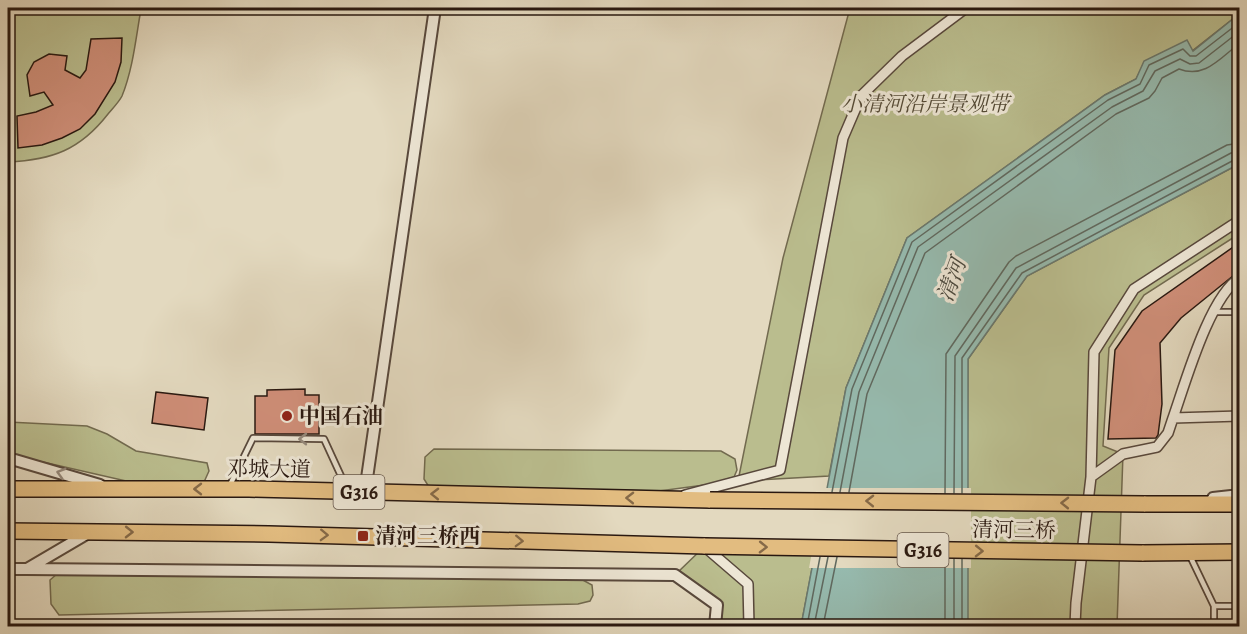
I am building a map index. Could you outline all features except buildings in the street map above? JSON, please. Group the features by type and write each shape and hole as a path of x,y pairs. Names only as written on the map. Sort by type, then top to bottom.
{"highway":[{"name":"邓城大道","path":"8,489 227,489 710,500"},
{"name":"清河三桥","path":"710,500 1144,504"},
{"name":"G316","path":"1144,504 1239,504"},
{"name":"G316","path":"8,531 268,534 705,546"},
{"name":"清河三桥","path":"705,546 1142,553"},
{"name":"G316","path":"1142,553 1239,552"}],"street":[{"path":"365,492 435,8"},
{"path":"673,499 780,470 843,138 861,96 902,57 966,8"},
{"path":"1075,627 1091,477 1094,352 1134,289 1239,220"},
{"path":"1091,477 1123,454 1157,447 1168,433 1212,312 1233,281 1239,278"},
{"path":"1173,418 1239,416"},
{"path":"8,460 15,460 115,489"},
{"path":"1144,504 1239,495"},
{"path":"27,569 91,531"},
{"path":"705,546 748,584 749,627"},
{"path":"1142,553 1239,560"},
{"path":"8,569 675,575 717,605 715,627"}],"lane":[{"path":"8,9 175,8"},
{"path":"1212,312 1239,312"},
{"path":"227,489 253,438 324,439 348,492"},
{"path":"1190,556 1214,606 1214,627"},
{"path":"1214,606 1239,606"}],"green space":[{"name":"小清河沿岸景观带","path":"850,8 1239,8 1239,14 1192,51 1187,41 1145,61 1136,79 1105,95 907,238 846,388 829,476 738,481 783,258"},
{"path":"8,9 141,9 132,64 126,86 116,105 87,136 64,151 38,159 8,162"},
{"path":"1239,164 1239,234 1144,295 1109,348 1103,446 1123,454 1117,626 966,626 968,359 1027,276"},
{"path":"8,422 87,426 107,434 136,451 207,463 209,471 204,482 126,481 21,457 8,457"},
{"path":"434,449 721,451 735,459 737,470 734,477 712,484 659,491 429,487 424,479 425,457"},
{"path":"705,546 816,548 801,626 714,626 716,605 675,575"},
{"path":"57,574 581,579 592,585 593,595 590,601 578,604 59,615 51,604 50,580"}],"water":[{"name":"清河","path":"1239,14 1239,164 1027,276 968,359 968,626 801,626 846,388 907,238 1105,95 1136,79 1144,61 1187,40 1193,51"}],"pier":[{"path":"824,488 971,488 971,568 809,568"}],"place":[{"name":"中国石油","path":"287,416"},
{"name":"清河三桥西","path":"363,536"}]}
